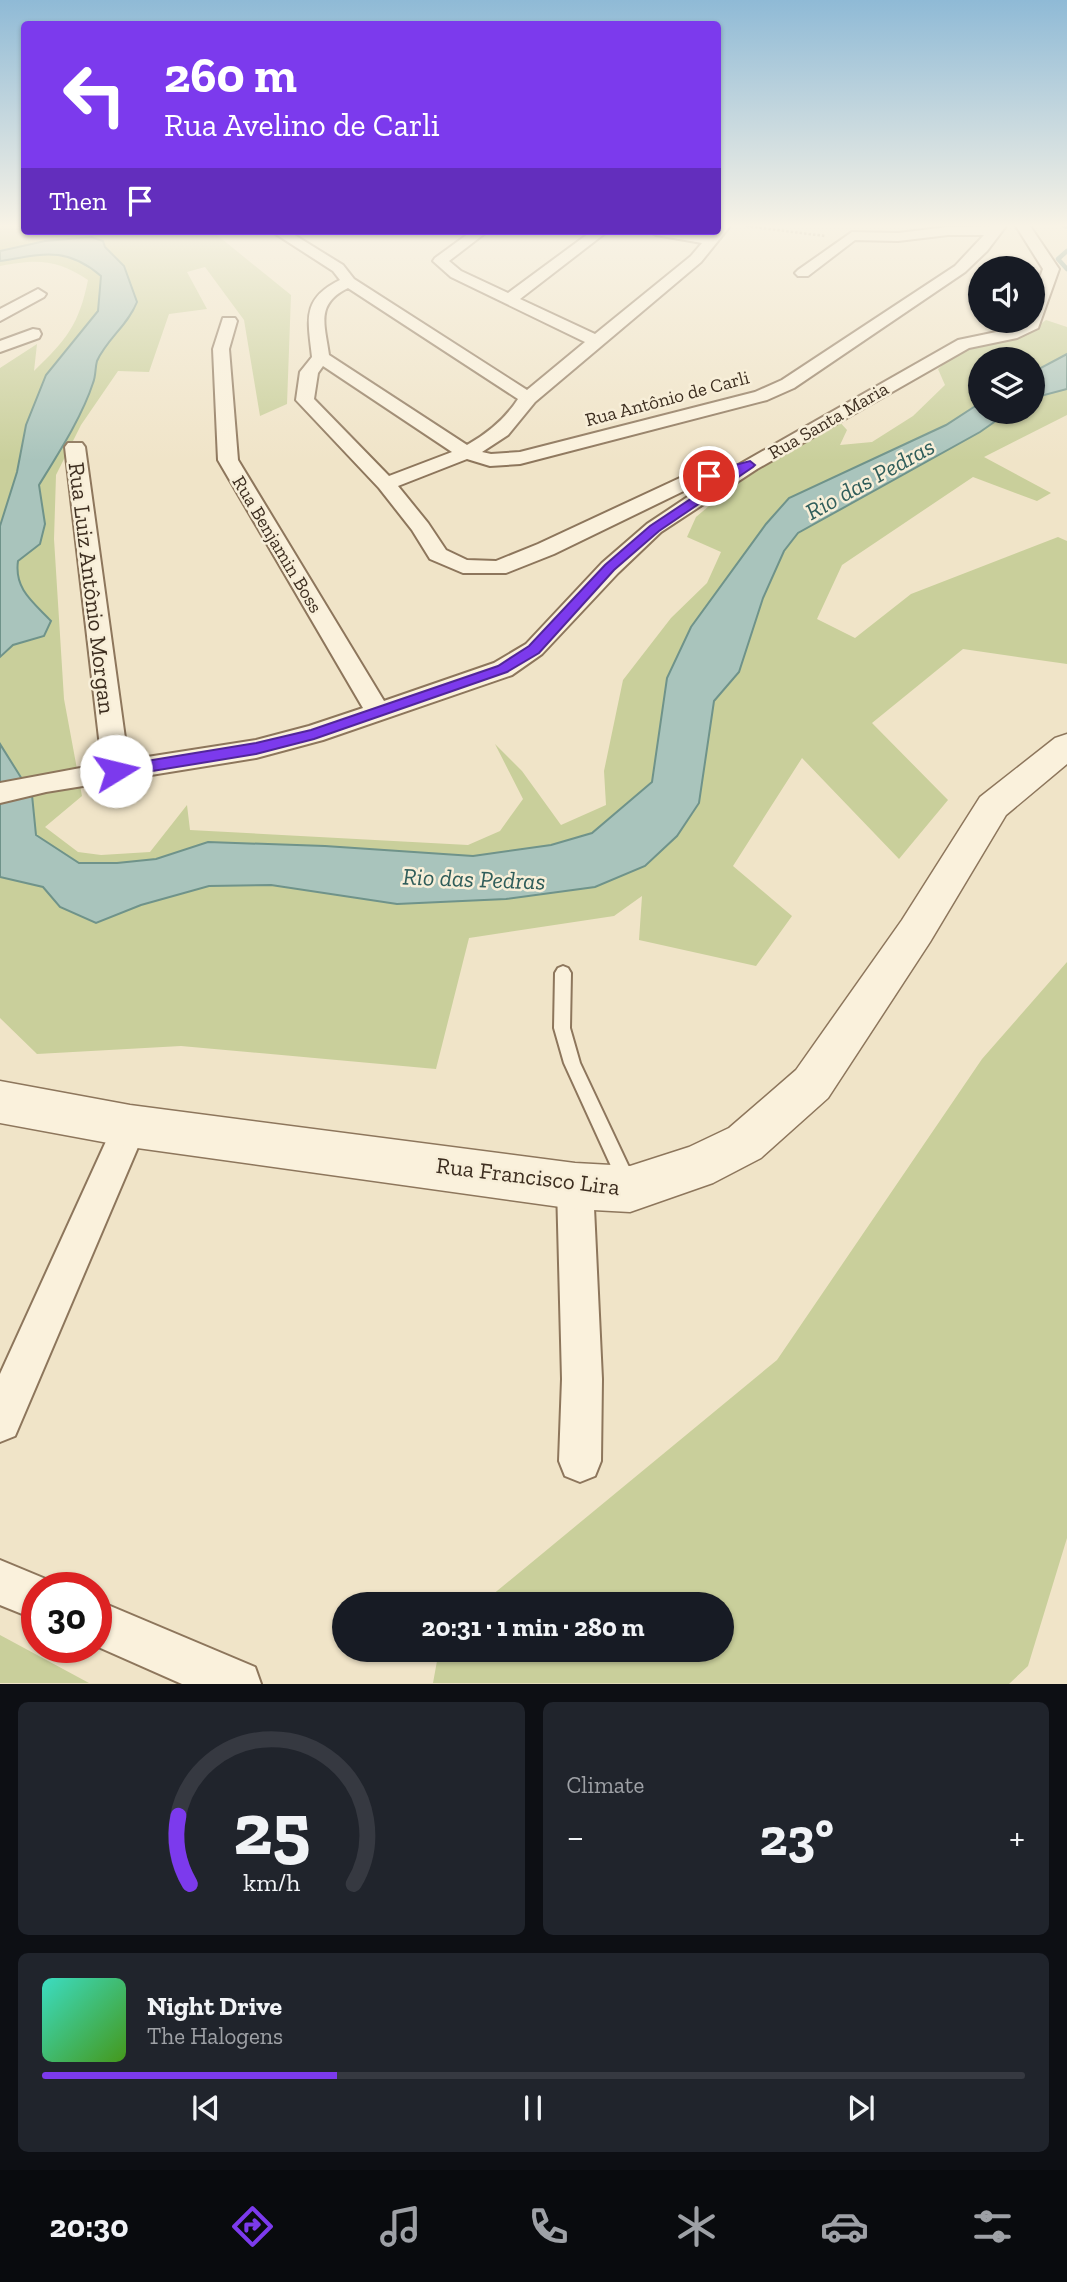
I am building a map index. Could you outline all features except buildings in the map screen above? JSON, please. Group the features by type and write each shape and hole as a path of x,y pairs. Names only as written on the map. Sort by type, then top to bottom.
{"street":[{"path":"0,316 20,305"},
{"path":"319,305 316,314 321,357 309,372 306,400 386,484 421,527 438,554 463,566 498,568 546,550 689,481 750,465"},
{"path":"384,305 528,398"},
{"path":"519,305 595,341"},
{"path":"386,484 490,441 519,416 528,398 640,305"},
{"name":"Rua Antônio de Carli","path":"321,357 466,453 490,460 520,458 761,396 788,384 907,305"},
{"name":"Rua Santa Maria","path":"0,793 46,782 256,749 379,713 503,669 534,649 610,568 654,528 750,465 954,349 964,344 1011,334 1032,325 1039,305"},
{"name":"Rua Benjamin Boss","path":"229,321 221,349 228,460 379,713"},
{"path":"0,347 33,334"},
{"name":"Rua Luiz Antônio Morgan","path":"75,447 116,771"},
{"name":"Rua Francisco Lira","path":"0,1102 130,1126 575,1186 630,1189 697,1167 745,1143 812,1084 916,931 993,806 1067,746"},
{"path":"0,1421 130,1126"},
{"path":"575,1186 582,1379 580,1461"},
{"path":"0,1582 21,1591"},
{"path":"112,1630 238,1684"}],"lane":[{"path":"563,973 562,1028 572,1063 630,1189"}],"green space":[{"path":"81,305 205,305 207,309 169,314 149,372 118,371 81,425 56,475 54,539 64,699 82,796 45,827 78,852 101,855 150,852 187,805 190,830 468,845 500,831 523,799 495,744 522,771 561,825 606,805 604,771 623,680 671,618 707,583 721,552 687,537 696,517 729,489 838,420 847,430 840,445 872,442 913,416 945,385 938,369 961,349 968,348 968,424 1045,424 1045,347 971,347 1028,333 1045,333 1046,320 1067,327 1067,415 984,457 1051,493 1037,501 973,477 842,565 817,619 855,638 911,594 1058,537 1067,541 1067,664 963,649 872,723 948,800 899,859 802,758 733,866 792,916 756,966 639,940 642,896 614,916 469,938 436,1069 181,1046 37,1054 0,1018 0,368 37,344 34,371 63,340"},
{"path":"233,305 291,305 287,404 260,416 244,320"},
{"path":"1067,962 1067,1538 1028,1666 1009,1684 433,1683 437,1662 734,1662 734,1592 496,1592 777,1360 982,1059"},
{"path":"0,1635 21,1646 21,1663 52,1663 89,1683 0,1683"}],"water":[{"path":"99,305 136,305 101,353 83,409 39,485 45,524 40,544 18,561 22,587 51,621 44,636 13,645 0,657 0,526 17,472 26,425 46,375 98,311"},
{"path":"1067,354 1067,389 1045,395 1045,366"},
{"name":"Rio das Pedras","path":"968,411 968,424 991,424 798,533 784,551 763,598 739,672 714,701 699,803 677,836 645,866 595,887 506,899 397,904 271,885 209,886 141,905 96,923 60,907 43,887 0,877 0,744 32,795 36,835 79,863 156,859 208,842 325,846 473,856 551,845 592,833 652,782 667,678 691,627 766,524 789,498 946,425"}],"route":[{"path":"116,771 256,749 314,734 503,669 534,649 610,568 654,528 750,465 709,476"}]}
